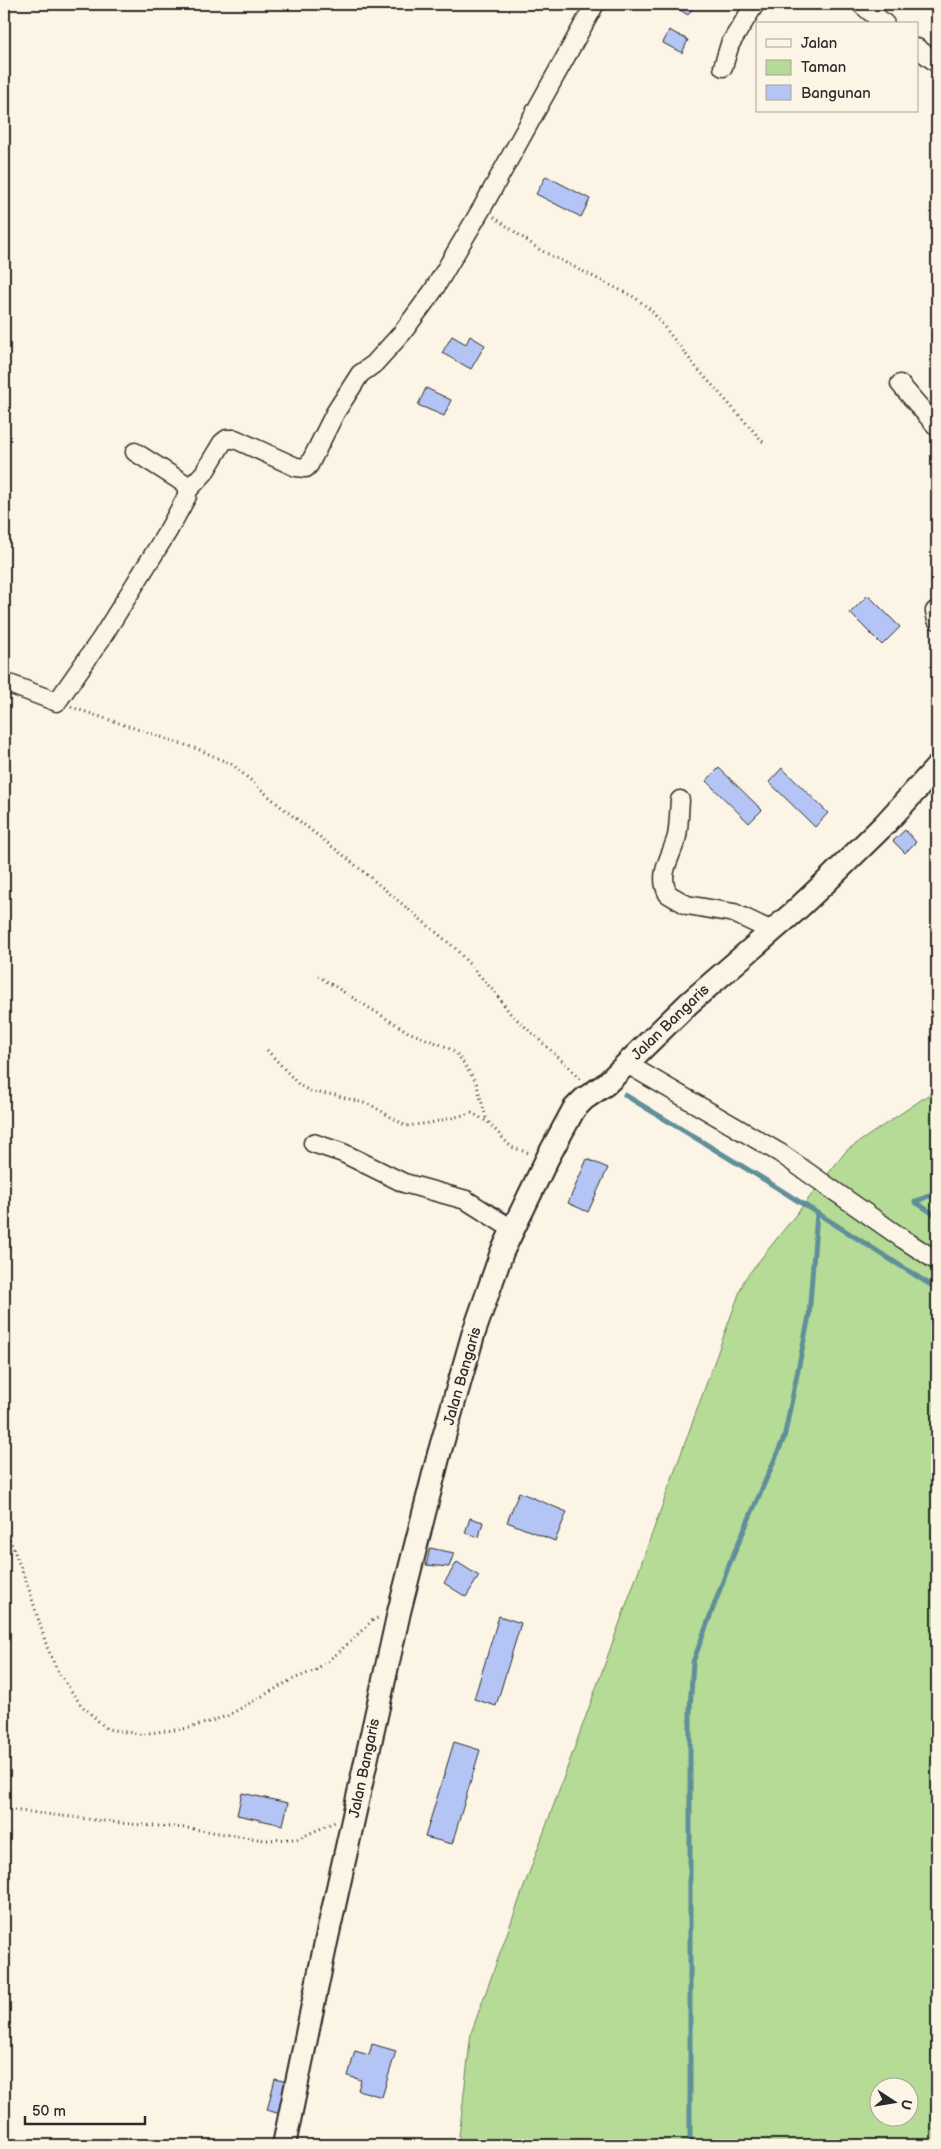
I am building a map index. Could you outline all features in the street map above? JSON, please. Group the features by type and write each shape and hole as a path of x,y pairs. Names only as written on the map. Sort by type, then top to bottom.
{"street":[{"path":"188,490 204,473 227,438 235,439 296,467 306,468 309,465 335,413 360,374 374,364 402,333 433,291 482,208 595,4"},
{"path":"723,67 730,44 755,4"},
{"path":"861,4 883,22"},
{"path":"918,49 937,63"},
{"path":"900,384 937,427"},
{"path":"4,682 56,702 101,640 168,531 187,496 187,485 135,452"},
{"name":"Jalan Bangaris","path":"284,2145 415,1541 473,1335 512,1229 574,1109 591,1093 606,1084 689,1003 827,882 884,825 937,767"},
{"path":"680,800 677,837 664,871 663,880 668,894 686,905 734,914 772,931"},
{"path":"626,1064 780,1153 937,1261"},
{"path":"313,1143 343,1153 404,1183 466,1200 512,1229"}],"path":[{"path":"482,208 540,250 634,297 650,310 695,366 765,444"},
{"path":"56,702 200,750 233,764 280,806 348,859 455,948 496,994 510,1013 570,1068 591,1093"},
{"path":"318,976 408,1032 447,1047 458,1055 476,1082 488,1122"},
{"path":"266,1050 299,1085 312,1092 335,1095 371,1106 406,1126 472,1114 488,1122 511,1147 548,1157"},
{"path":"4,1525 28,1586 46,1648 57,1670 81,1705 107,1729 140,1734 190,1728 227,1716 291,1680 316,1670 339,1652 373,1620 399,1612"},
{"path":"4,1809 187,1828 264,1840 297,1839 334,1822 354,1816"}],"green space":[{"path":"937,1089 937,2145 458,2145 471,2033 744,1280 847,1150"}],"building":[{"path":"670,4 695,4 688,15"},
{"path":"669,30 688,40 682,53 663,43"},
{"path":"546,176 590,199 581,217 536,194"},
{"path":"452,336 466,344 470,336 485,345 471,369 442,353"},
{"path":"426,388 451,400 444,416 418,405"},
{"path":"868,595 900,627 882,645 850,613"},
{"path":"719,768 762,810 749,823 706,781"},
{"path":"782,768 828,813 815,827 769,782"},
{"path":"905,830 916,842 905,853 893,841"},
{"path":"587,1159 608,1168 588,1212 568,1203"},
{"path":"519,1492 567,1512 555,1541 507,1522"},
{"path":"470,1518 483,1522 479,1537 465,1533"},
{"path":"430,1548 454,1553 449,1567 426,1565"},
{"path":"457,1562 479,1576 466,1597 444,1583"},
{"path":"499,1616 521,1623 496,1706 474,1699"},
{"path":"454,1742 480,1750 452,1844 425,1837"},
{"path":"242,1793 288,1803 283,1825 237,1815"},
{"path":"372,2044 396,2051 382,2097 358,2090 361,2080 348,2076 355,2051 369,2055"},
{"path":"275,2079 288,2082 280,2114 267,2110"}],"waterway":[{"path":"625,1095 765,1180 937,1289"},
{"path":"937,1192 915,1202 937,1216"},
{"path":"690,2145 690,1710 693,1662 729,1565 784,1438 809,1316 817,1213"}]}
